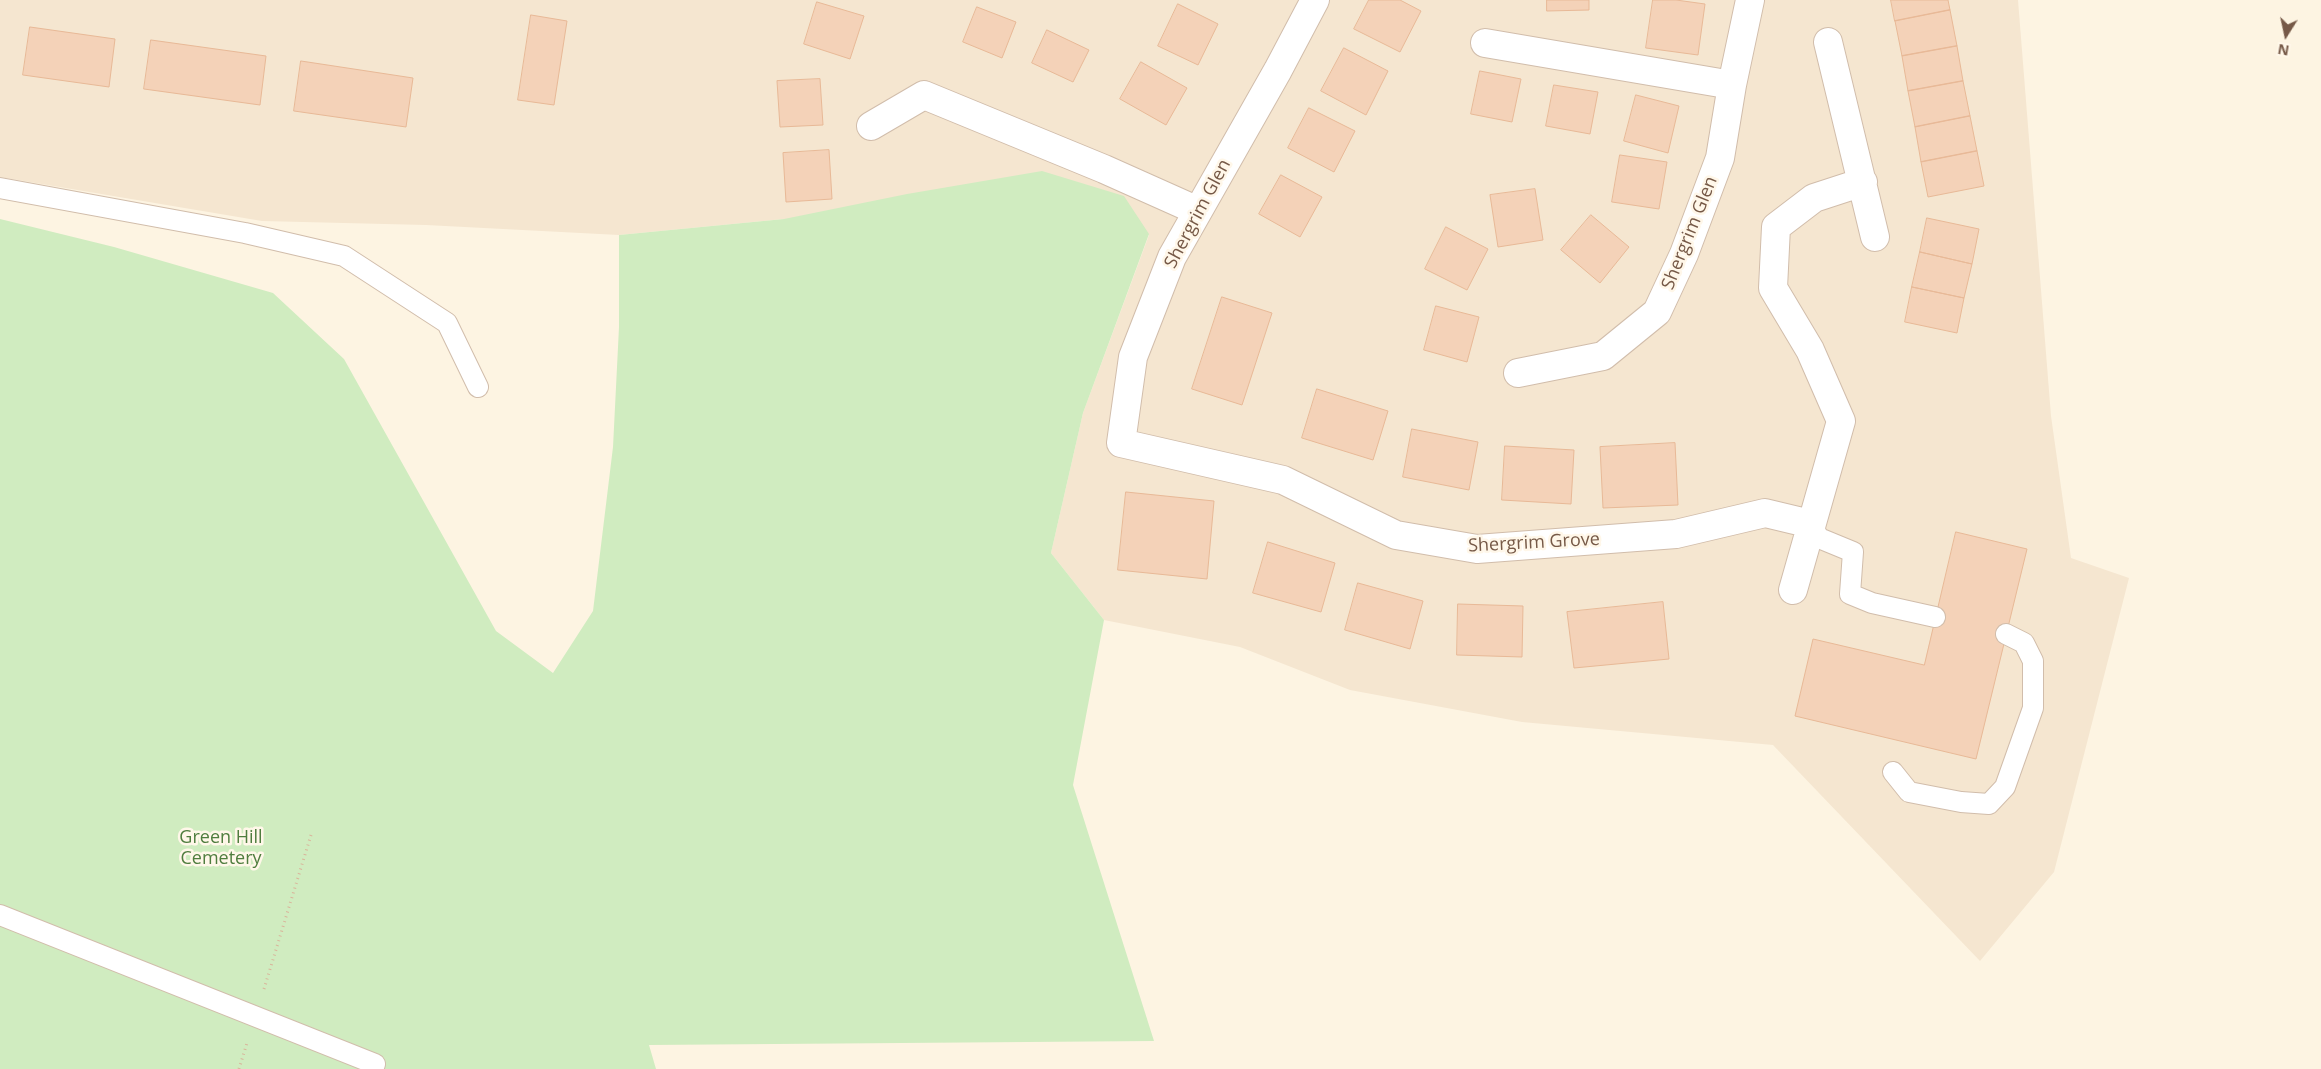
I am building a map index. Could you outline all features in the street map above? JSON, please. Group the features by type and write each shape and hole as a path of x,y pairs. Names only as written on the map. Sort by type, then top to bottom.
{"street":[{"name":"Shergrim Glen","path":"1121,443 1133,357 1172,257 1278,70 1315,0"},
{"name":"Shergrim Glen","path":"1518,373 1603,356 1656,312 1684,254 1720,158 1732,85 1750,0"},
{"path":"1828,42 1864,182 1875,237"},
{"path":"1485,43 1732,85"},
{"path":"871,126 924,94 1104,169 1198,211"},
{"path":"1793,590 1841,421 1810,350 1773,288 1776,227 1814,198 1864,182"},
{"name":"Shergrim Grove","path":"1121,443 1283,480 1396,535 1477,549 1676,534 1765,513 1811,524"}],"lane":[{"path":"0,188 245,233 344,256 447,324 478,387"},
{"path":"1811,524 1819,538 1853,552 1850,594 1872,603 1935,617"},
{"path":"1893,772 1909,792 1960,802 1989,804 2005,787 2033,708 2033,661 2024,643 2006,634"},
{"path":"0,915 376,1064 373,1069"}],"path":[{"path":"239,1069 311,835"}],"shaded area":[{"path":"0,0 2018,0 2051,416 2071,558 2129,578 2054,872 1980,961 1773,745 1522,722 1350,690 1240,647 1104,620 1051,553 1083,413 1149,235 784,219 619,235 426,225 262,221 0,177"}],"green space":[{"name":"Green Hill Cemetery","path":"1042,171 1124,196 1149,234 1083,413 1051,553 1104,620 1073,785 1154,1041 649,1045 656,1069 0,1069 0,219 114,247 273,293 344,359 496,631 553,673 593,611 613,447 619,327 619,235 784,219 907,194"}],"building":[{"path":"1369,0 1400,0 1421,11 1400,52 1354,29"},
{"path":"1547,0 1589,0 1589,10 1547,11"},
{"path":"1653,0 1676,0 1705,4 1698,55 1646,48"},
{"path":"1891,0 1948,0 1950,10 1895,21"},
{"path":"817,2 864,16 850,59 804,44"},
{"path":"1178,4 1218,24 1198,65 1158,46"},
{"path":"977,7 1016,22 1002,58 963,42"},
{"path":"1950,10 1957,46 1902,56 1895,21"},
{"path":"531,15 567,21 554,105 518,100"},
{"path":"30,27 115,39 109,87 23,75"},
{"path":"1047,30 1089,50 1073,82 1032,63"},
{"path":"151,40 266,56 260,105 144,89"},
{"path":"1957,46 1963,81 1908,91 1902,56"},
{"path":"1344,48 1388,71 1366,115 1321,91"},
{"path":"301,61 413,78 406,127 294,111"},
{"path":"1141,62 1187,88 1166,125 1120,99"},
{"path":"1480,71 1521,79 1512,122 1471,114"},
{"path":"820,79 823,125 780,127 777,81"},
{"path":"1963,81 1970,116 1915,127 1908,91"},
{"path":"1554,85 1598,92 1590,134 1546,126"},
{"path":"1636,95 1679,106 1668,153 1624,141"},
{"path":"1309,108 1355,131 1334,172 1288,148"},
{"path":"1970,116 1977,151 1921,162 1915,127"},
{"path":"829,150 832,199 786,202 783,153"},
{"path":"1977,151 1984,186 1928,197 1921,162"},
{"path":"1620,155 1667,162 1659,209 1612,202"},
{"path":"1281,175 1322,197 1300,237 1259,214"},
{"path":"1535,189 1543,240 1498,247 1490,195"},
{"path":"1591,215 1629,247 1600,283 1561,250"},
{"path":"1927,218 1979,229 1972,264 1920,252"},
{"path":"1446,227 1488,249 1467,290 1425,269"},
{"path":"1920,252 1972,264 1964,298 1912,287"},
{"path":"1912,287 1964,298 1957,333 1905,322"},
{"path":"1222,297 1272,313 1242,405 1192,389"},
{"path":"1436,306 1479,317 1467,362 1424,350"},
{"path":"1317,389 1388,411 1373,460 1302,438"},
{"path":"1412,429 1478,442 1469,490 1403,477"},
{"path":"1675,443 1678,505 1603,508 1600,447"},
{"path":"1505,446 1574,450 1571,504 1502,500"},
{"path":"1126,492 1214,501 1207,579 1118,570"},
{"path":"1956,532 2027,549 1976,759 1795,716 1813,639 1924,665"},
{"path":"1268,542 1335,563 1321,612 1253,593"},
{"path":"1358,583 1423,601 1410,649 1345,630"},
{"path":"1663,602 1669,659 1574,668 1567,612"},
{"path":"1458,604 1523,606 1522,657 1457,655"}]}
